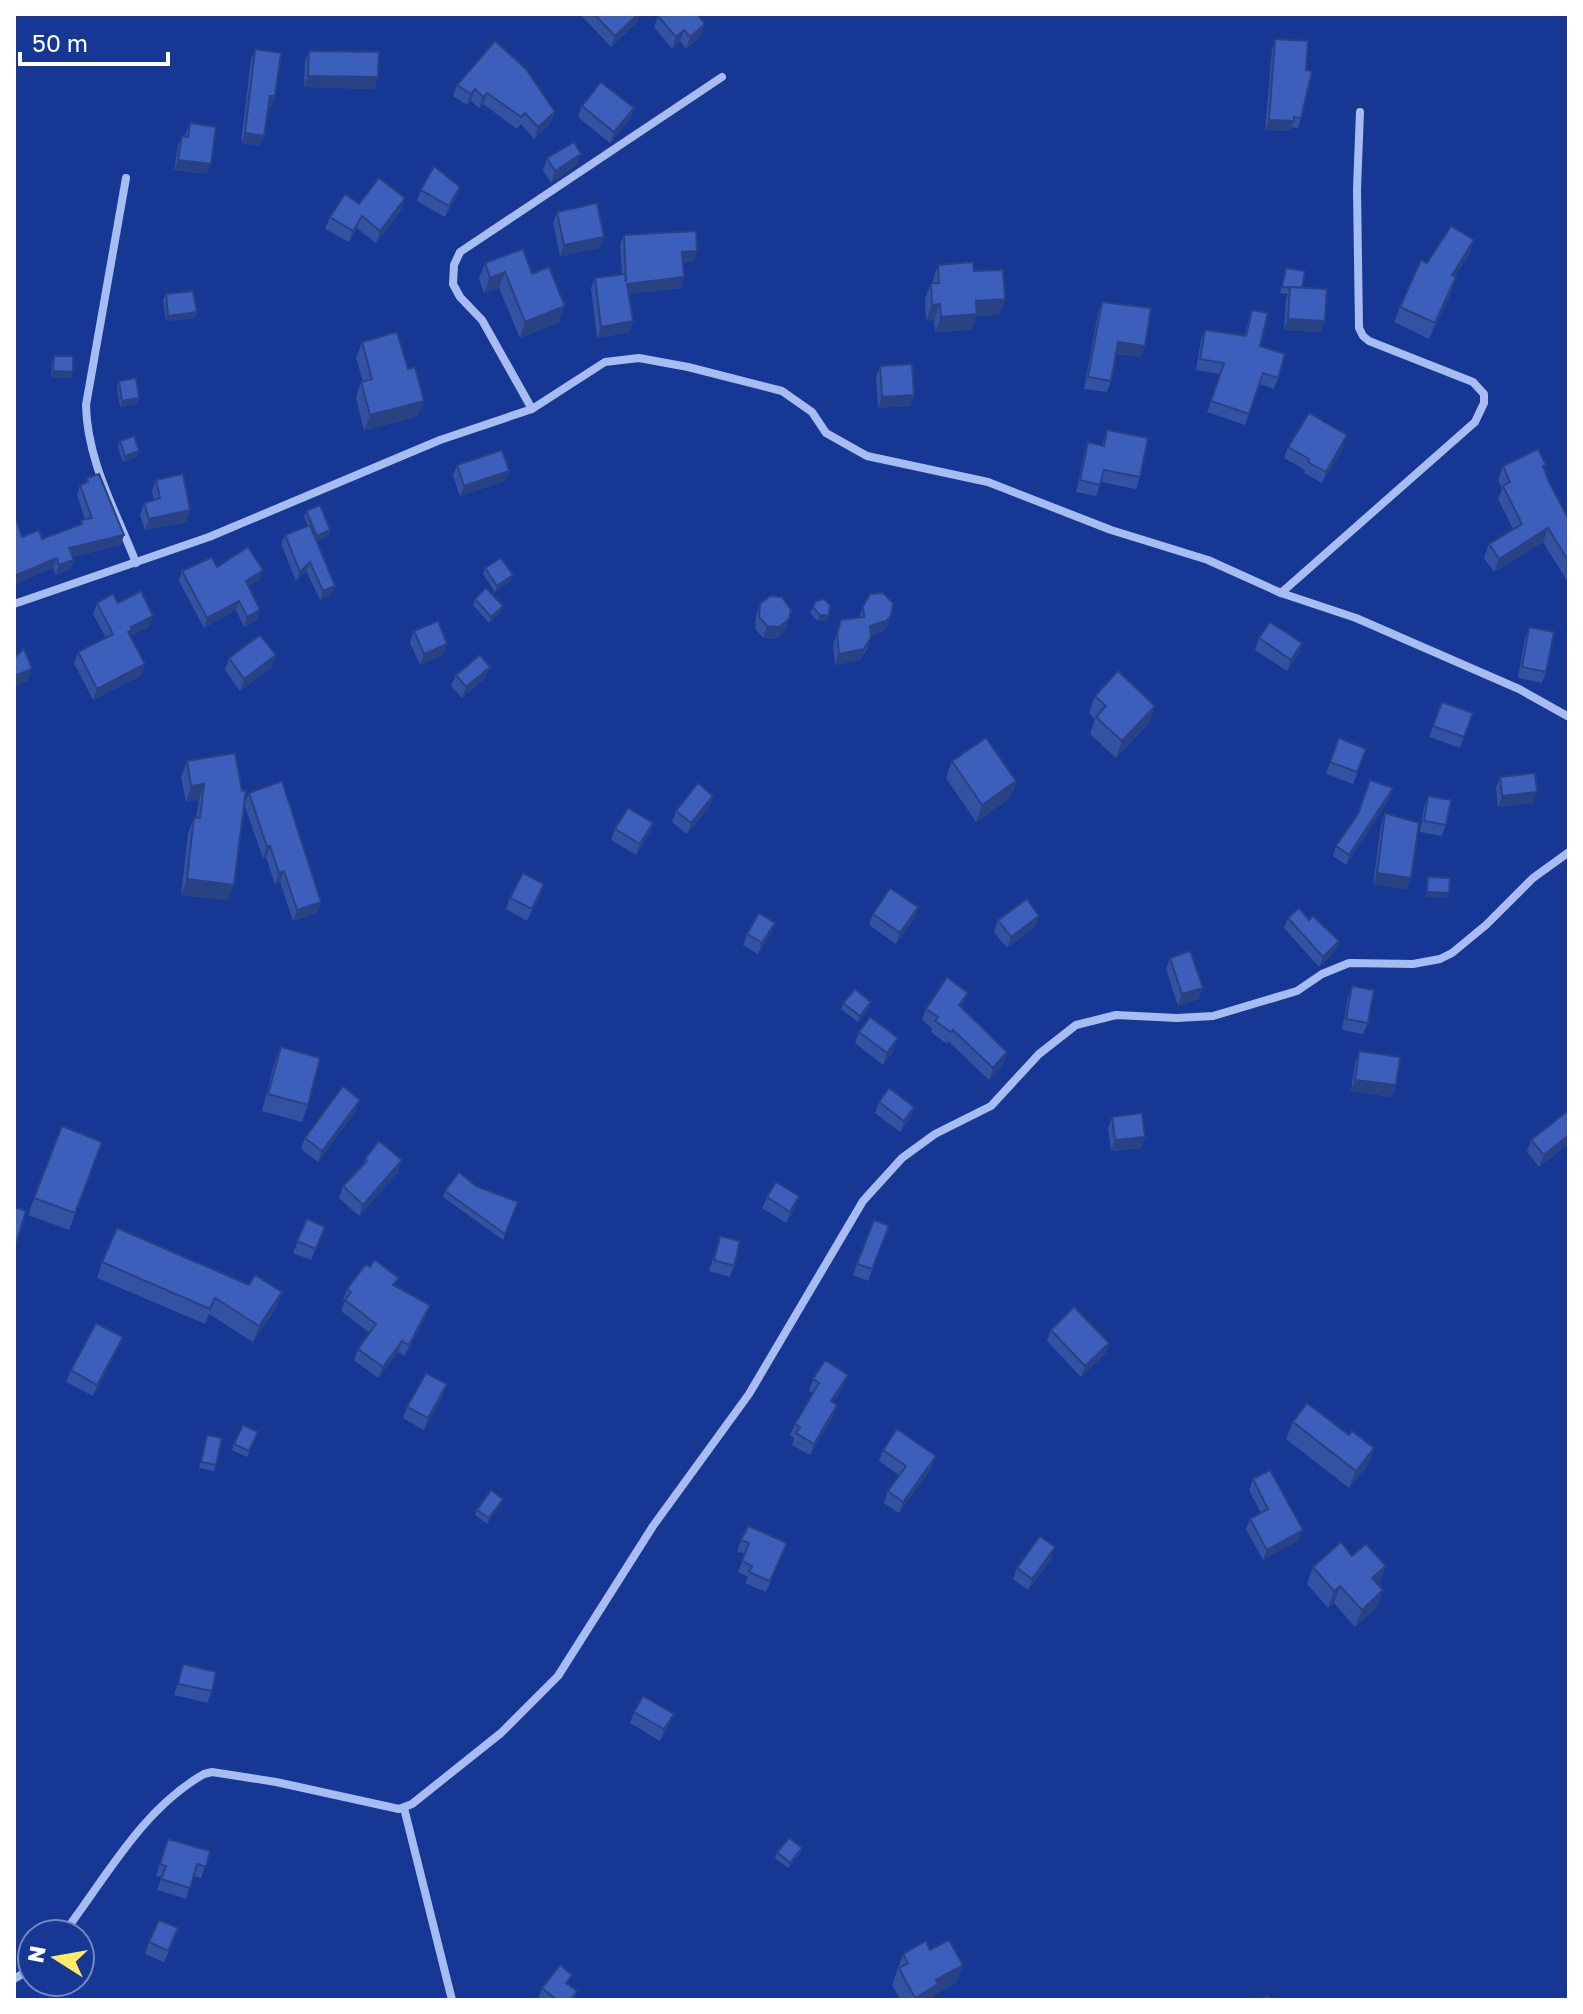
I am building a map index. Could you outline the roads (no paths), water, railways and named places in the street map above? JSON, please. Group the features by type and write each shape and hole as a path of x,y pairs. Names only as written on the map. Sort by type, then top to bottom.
{"street":[{"path":"532,409 482,320 460,297 453,284 454,265 460,252 722,77"},
{"path":"1281,593 1475,422 1484,403 1484,394 1473,382 1369,341 1359,328 1357,189 1360,112"},
{"path":"126,178 86,405 87,433 97,468 136,563"},
{"path":"14,604 209,537 440,440 532,409 605,362 639,358 702,370 782,391 812,412 826,433 867,456 988,482 1077,514 1111,530 1208,560 1281,593 1356,618 1519,689 1569,717"},
{"path":"75,1918 137,1834 164,1805 204,1774 212,1772 276,1782 366,1803 404,1808 501,1733 558,1676 653,1526 749,1394 863,1201 902,1158 935,1134 991,1106 1039,1054 1076,1025 1116,1015 1213,1016 1297,991 1322,974 1349,963 1413,964 1440,959 1486,925 1533,878 1569,852"},
{"path":"404,1808 452,2000"}]}
